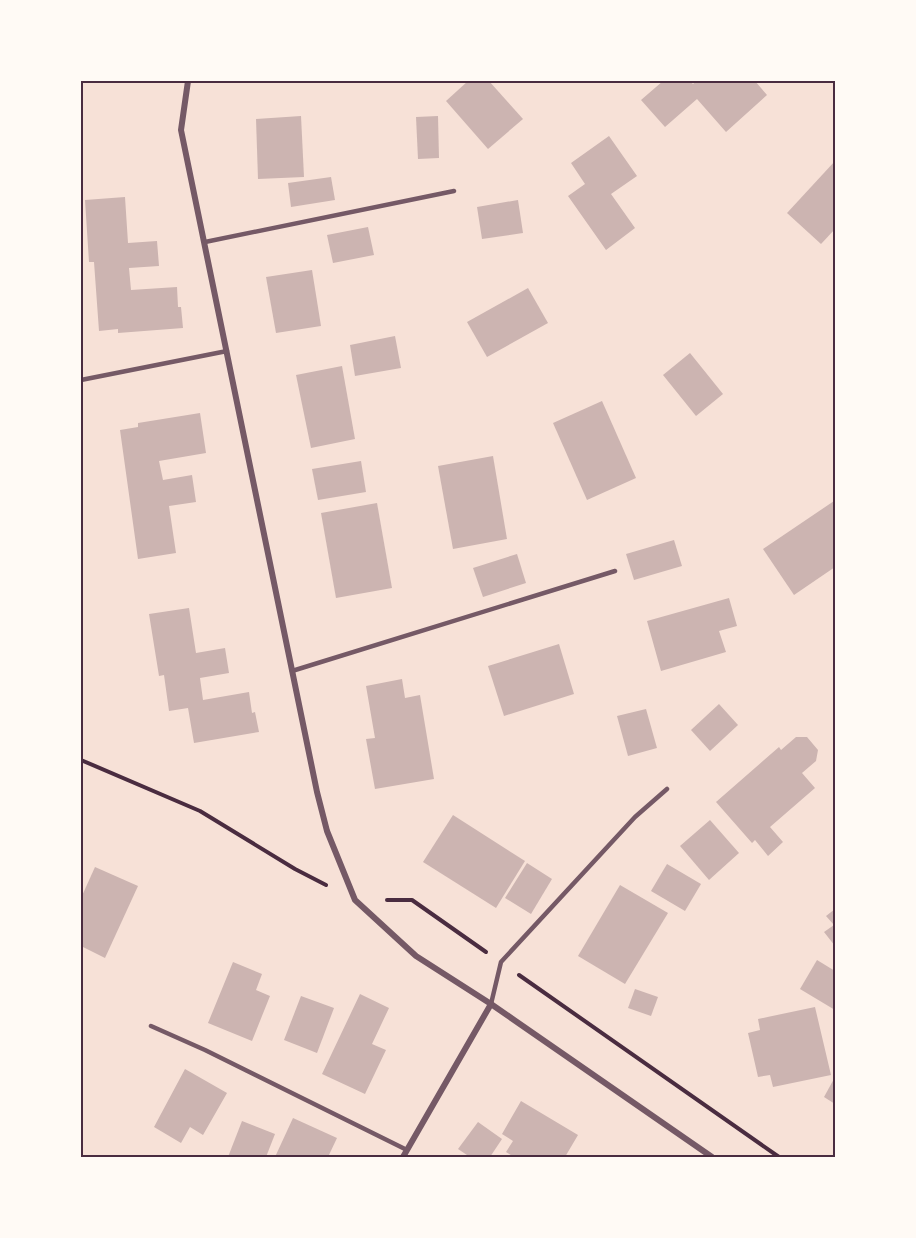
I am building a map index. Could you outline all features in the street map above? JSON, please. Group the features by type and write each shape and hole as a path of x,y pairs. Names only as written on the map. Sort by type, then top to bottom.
{"street":[{"path":"188,81 181,130 327,831 355,900 416,956 491,1004 712,1157"},
{"path":"403,1157 491,1004"}],"lane":[{"path":"204,242 454,191"},
{"path":"81,380 227,351"},
{"path":"292,671 615,571"},
{"path":"491,1004 501,962 635,817 667,789"},
{"path":"151,1026 205,1050 407,1150"}],"path":[{"path":"81,760 200,811 295,869 355,900 412,900 779,1157"}],"building":[{"path":"468,81 489,81 523,119 488,149 446,101"},
{"path":"663,81 690,81 693,84 696,81 755,81 767,95 726,132 697,99 665,127 641,100"},
{"path":"301,116 304,177 258,179 256,119"},
{"path":"438,116 439,158 418,159 416,117"},
{"path":"609,136 637,176 611,194 635,228 606,250 568,196 585,184 571,163"},
{"path":"835,161 835,229 821,244 787,213"},
{"path":"331,177 335,200 291,207 288,183"},
{"path":"125,197 128,243 157,241 159,266 129,268 131,290 177,287 178,307 181,307 183,328 118,333 118,329 99,331 94,262 89,262 85,200"},
{"path":"518,200 523,233 482,239 477,207"},
{"path":"368,227 374,255 333,263 327,235"},
{"path":"312,270 321,326 276,333 266,277"},
{"path":"528,288 548,323 487,357 467,322"},
{"path":"395,336 401,368 355,376 350,345"},
{"path":"690,353 723,394 696,416 663,375"},
{"path":"342,366 355,439 311,448 296,375"},
{"path":"602,401 636,478 587,500 553,423"},
{"path":"200,413 206,453 159,461 163,480 192,475 196,502 169,506 176,553 138,559 120,430 138,427 138,423"},
{"path":"493,456 507,539 453,549 438,466"},
{"path":"361,461 366,492 318,500 312,469"},
{"path":"834,501 835,567 794,595 763,549"},
{"path":"377,503 392,588 336,598 321,513"},
{"path":"674,540 682,566 634,580 626,554"},
{"path":"517,554 526,583 483,597 473,568"},
{"path":"729,598 737,626 719,631 726,652 661,671 647,621"},
{"path":"189,608 196,653 225,648 229,673 200,678 203,700 249,692 252,713 255,712 259,732 194,743 188,708 169,711 164,675 159,676 149,614"},
{"path":"559,644 574,694 504,716 488,666"},
{"path":"402,679 405,698 420,695 434,779 375,789 366,739 375,738 366,686"},
{"path":"719,704 738,725 710,751 691,730"},
{"path":"646,709 657,748 628,756 617,716"},
{"path":"796,737 807,737 818,750 816,761 802,773 815,788 770,827 783,842 768,856 755,840 752,843 716,802 779,747 781,750"},
{"path":"453,815 525,861 496,908 423,862"},
{"path":"710,820 739,853 709,880 680,846"},
{"path":"527,863 552,879 531,914 505,898"},
{"path":"667,864 701,884 685,911 651,891"},
{"path":"95,867 138,886 105,958 81,946 81,898"},
{"path":"620,885 668,913 625,984 578,956"},
{"path":"835,909 835,946 824,932 834,925 826,916"},
{"path":"817,960 835,971 835,1010 800,989"},
{"path":"233,962 262,974 256,990 270,996 252,1041 208,1023"},
{"path":"635,989 658,997 651,1016 628,1008"},
{"path":"360,994 389,1008 372,1044 386,1050 365,1094 322,1074"},
{"path":"301,996 334,1008 317,1053 284,1040"},
{"path":"815,1007 831,1075 773,1087 770,1075 758,1077 748,1033 760,1030 758,1019"},
{"path":"185,1069 227,1093 203,1135 190,1127 181,1143 154,1127"},
{"path":"835,1077 835,1104 824,1097"},
{"path":"521,1101 578,1135 565,1157 514,1157 506,1152 513,1141 502,1134"},
{"path":"293,1118 337,1138 328,1157 275,1157"},
{"path":"242,1121 275,1134 266,1157 228,1157"},
{"path":"478,1122 502,1139 490,1157 470,1157 458,1149"}]}
